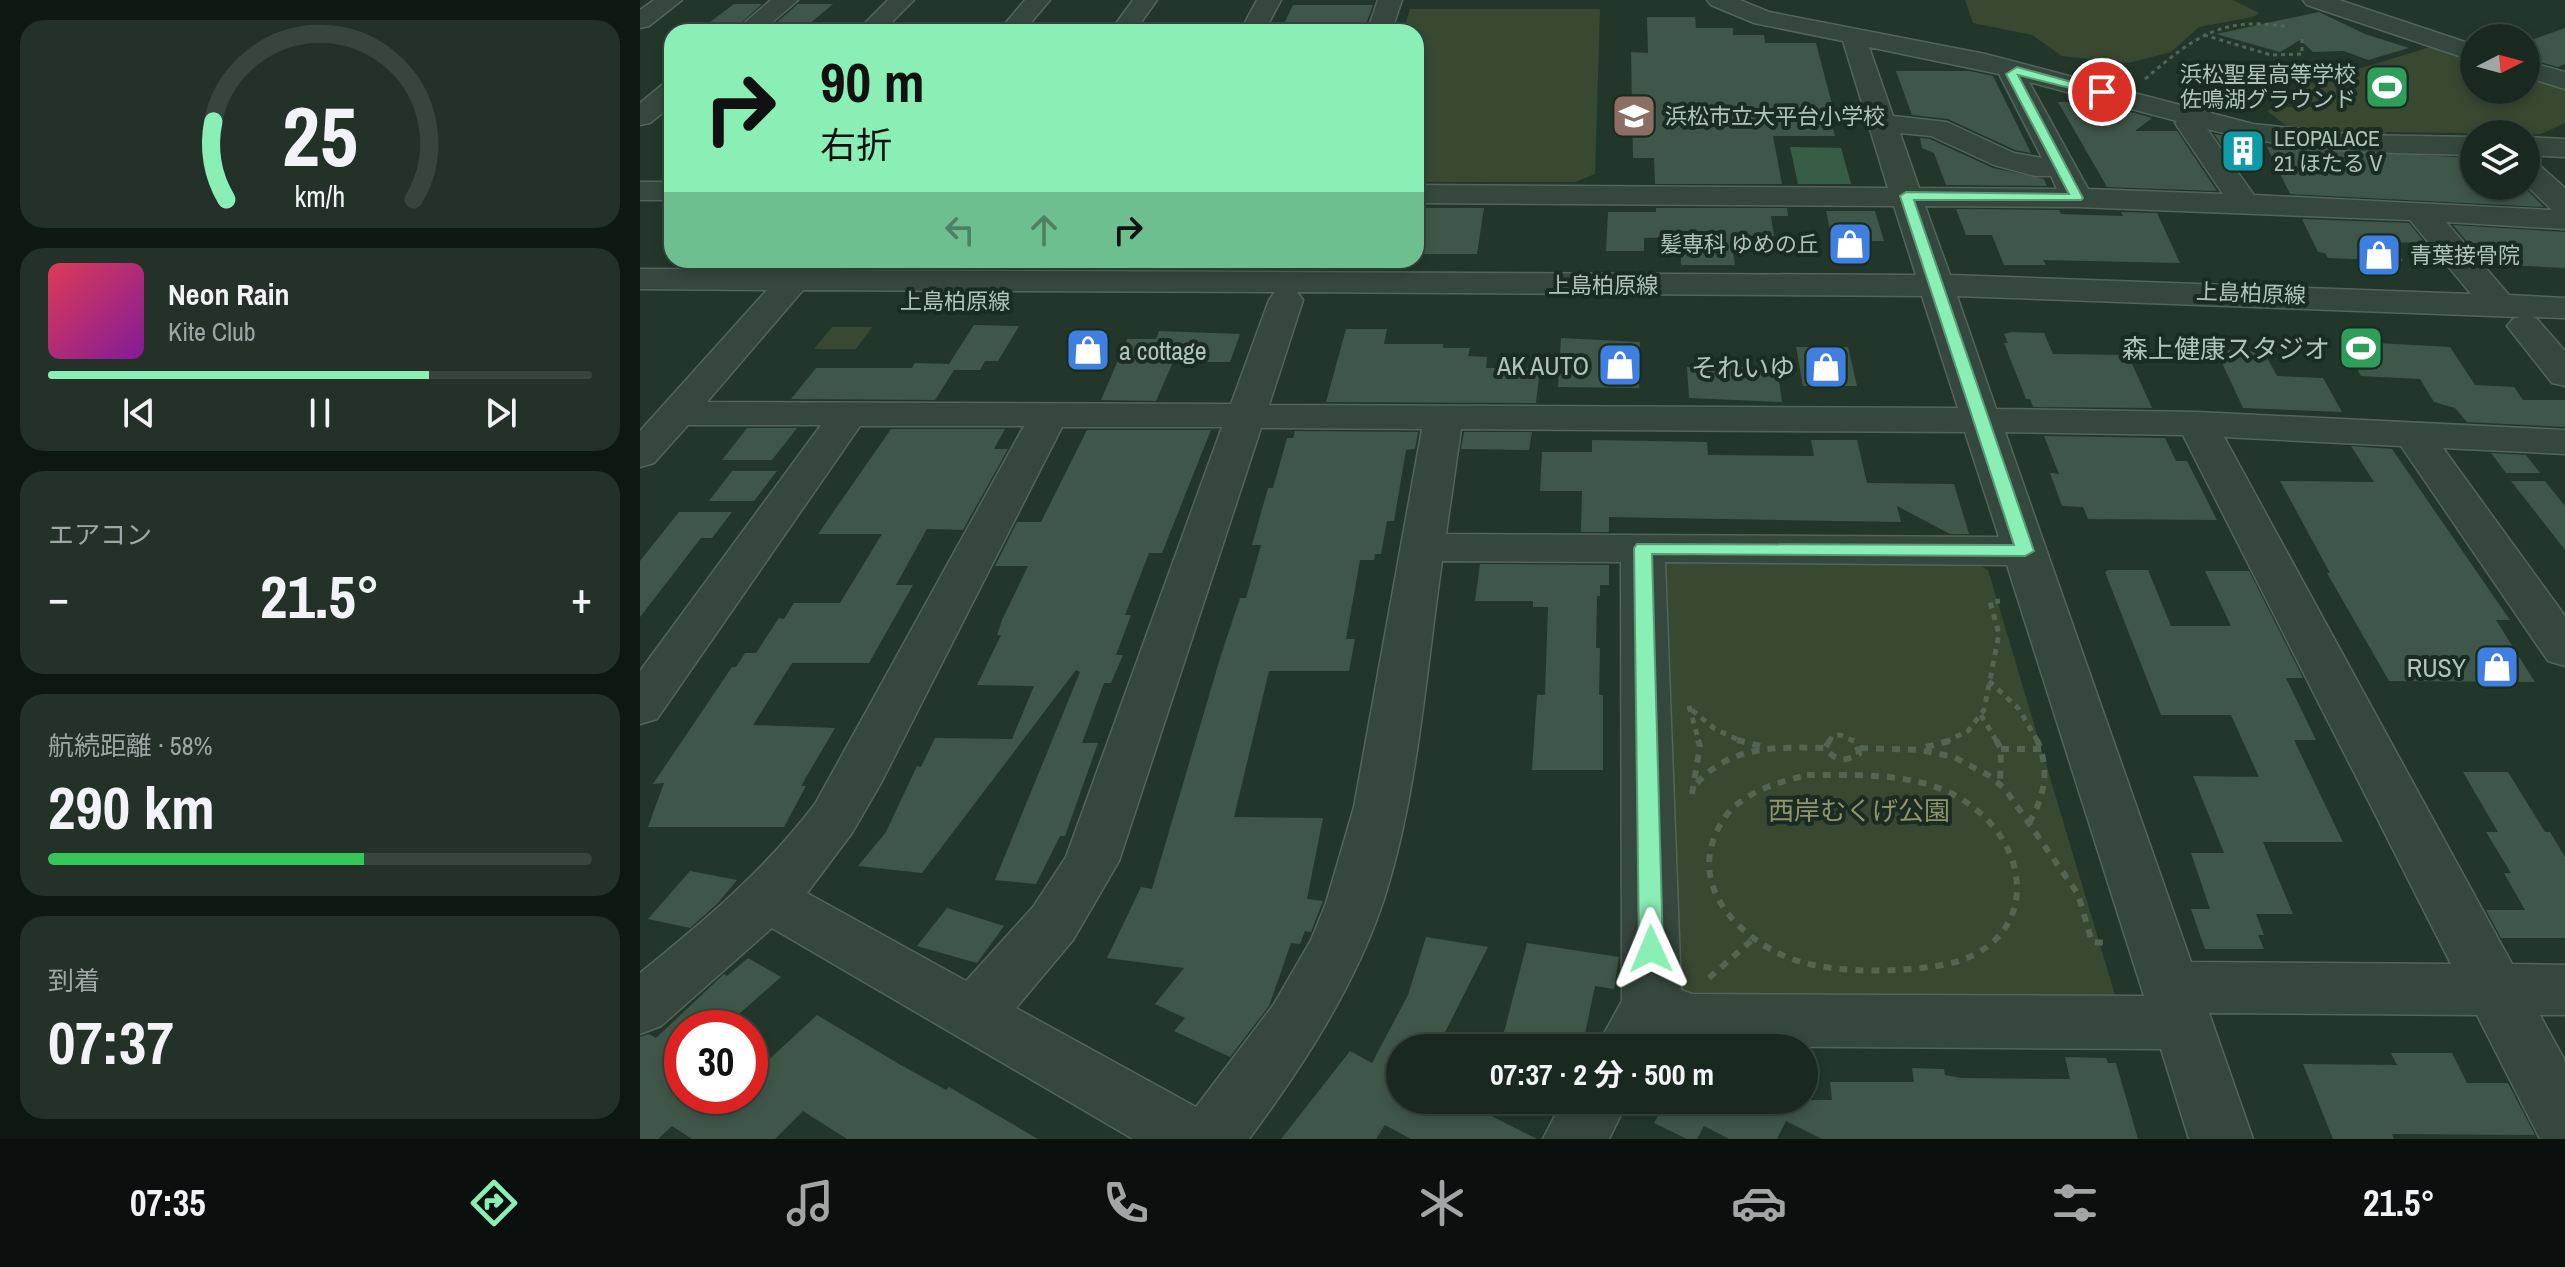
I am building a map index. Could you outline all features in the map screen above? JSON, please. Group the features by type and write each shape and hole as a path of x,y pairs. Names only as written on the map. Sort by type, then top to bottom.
{"street":[{"path":"640,21 670,0"},
{"path":"756,24 786,0"},
{"path":"876,24 902,0"},
{"path":"1017,24 1038,0"},
{"path":"1128,24 1145,0"},
{"path":"1256,24 1269,0"},
{"path":"1382,24 1390,0"},
{"path":"1719,0 1763,18 2017,71 2252,132 2338,143 2460,146"},
{"path":"2315,0 2460,48"},
{"path":"1860,37 1855,42 2221,1139"},
{"path":"2017,71 2012,74 2077,198"},
{"path":"2540,73 2565,81"},
{"path":"640,117 664,98"},
{"path":"2196,118 2189,123 2245,204"},
{"path":"1882,123 1937,128 2004,159 2035,167 2062,168"},
{"path":"2540,147 2565,148"},
{"path":"2540,182 2565,205"},
{"path":"640,191 664,191"},
{"path":"1424,194 2077,198 2419,211 2565,220"},
{"path":"2419,211 2497,303"},
{"name":"上島柏原線","path":"640,279 1293,281 1940,296 2565,329"},
{"path":"640,455 794,280"},
{"name":"上島柏原線","path":"640,299 794,280"},
{"path":"972,1014 1056,923 1092,861 1293,281"},
{"name":"上島柏原線","path":"1940,296 2150,288 2565,308"},
{"path":"2525,326 2565,375"},
{"path":"677,413 1981,420 2197,424 2565,442"},
{"path":"640,707 849,414"},
{"path":"646,994 769,899 811,851 843,806 1049,415"},
{"path":"1210,1139 1269,1064 1305,1009 1335,955 1356,903 1371,854 1380,807 1443,417"},
{"path":"2197,424 2565,1123"},
{"path":"2412,433 2565,650"},
{"path":"1422,547 2025,551"},
{"path":"1643,548 1640,1027 1691,1020 2176,1005 2495,990 2565,990"},
{"path":"769,899 1192,1139"},
{"path":"1575,1139 1589,1114"}],"path":[{"path":"2123,98 2203,35 2235,21 2261,21 2289,27"},
{"path":"2203,35 2283,57 2302,54 2302,37"},
{"path":"1860,748 1910,748 1956,739 1968,731 1981,715 1999,634 1990,602 2005,601"},
{"path":"1989,681 2025,716 2041,749 2045,783 2041,800 2029,823"},
{"path":"1690,708 1722,734 1764,747"},
{"path":"1981,715 2001,749 2003,761 1999,784"},
{"path":"1695,787 1716,763 1731,755 1764,747 1825,748 1835,759 1844,761 1859,754 1860,748 1856,741 1840,735 1826,741 1825,748"},
{"path":"1691,746 1700,746"},
{"path":"1910,748 1960,758 1977,766 1999,784 2078,894 2092,942 2109,943"},
{"path":"2001,749 2041,749"},
{"path":"1807,775 1888,776 1936,787 1959,797 1996,828 2016,867 2017,898 2007,927 1992,943 1973,956 1951,964 1924,968 1833,968 1779,954 1753,939 1722,905 1712,885 1710,844 1728,809 1743,796 1784,778 1807,775"},
{"path":"1713,975 1753,939"}],"green space":[{"path":"1965,0 2233,0 2259,13 2253,17 2199,27 2171,52 2128,63 2062,56 2032,35 1973,23"},
{"path":"1410,9 1600,9 1595,174 1575,182 1424,182 1424,24 1405,24"},
{"name":"浜松聖星高等学校 佐鳴湖グラウンド","path":"2440,44 2460,50 2460,104 2540,104 2540,75 2565,83 2565,123 2540,134 2540,120 2460,120 2460,133 2386,132 2387,138 2382,140 2289,128 2267,111 2275,107 2322,107 2286,91"},
{"path":"832,327 872,327 856,349 814,349"},
{"name":"西岸むくげ公園","path":"1673,558 1970,560 1988,570 2118,1005 1694,1001 1672,983 1658,568"}],"shaded area":[{"path":"1790,147 1841,148 1851,184 1798,184"}],"building":[{"path":"734,4 762,4 740,24 708,24"},
{"path":"798,4 833,4 809,24 775,24"},
{"path":"1293,5 1373,5 1366,24 1284,24"},
{"path":"2319,12 2365,34 2409,48 2368,60 2344,51 2313,52 2300,40 2280,52 2216,34"},
{"path":"1647,17 1695,17 1696,28 1733,28 1733,35 1764,35 1765,43 1816,43 1834,112 1827,110 1835,136 1773,136 1782,184 1655,184 1654,158 1633,158 1631,52 1648,53"},
{"path":"2565,28 2565,64 2558,67 2540,62 2540,37"},
{"path":"1896,71 1970,71 1993,76 2031,153 2015,150 1948,119 1912,115"},
{"path":"2058,102 2091,102 2096,110 2124,110 2152,118 2135,131 2177,131 2217,191 2107,187"},
{"path":"2214,134 2226,136 2249,164 2235,164"},
{"path":"1920,138 1930,139 1993,168 2044,179 2047,186 1946,185 1934,153 1922,148"},
{"path":"2267,147 2460,157 2460,200 2537,200 2544,207 2290,194"},
{"path":"1424,208 1484,208 1477,254 1424,254"},
{"path":"1656,208 1787,208 1788,216 1771,216 1774,236 1731,236 1735,265 1681,265 1680,237 1644,238 1644,251 1606,251 1608,212 1656,212"},
{"path":"1956,209 2059,210 2061,214 2123,216 2121,212 2157,213 2180,263 2043,260 2046,265 2004,265 1992,235 1966,235"},
{"path":"1826,211 1875,211 1884,241 1866,241 1869,252 1835,252"},
{"path":"2302,219 2409,223 2425,243 2391,242 2403,261 2328,258 2325,253 2318,252"},
{"path":"2453,225 2565,232 2565,268 2489,264 2476,245 2469,244"},
{"path":"974,325 1019,326 998,361 985,361 980,370 954,370 935,400 791,399 816,368 912,368 915,363 949,364"},
{"path":"1346,329 1387,329 1384,344 1443,344 1443,348 1470,348 1468,356 1487,357 1486,368 1540,368 1536,403 1326,402"},
{"path":"1159,331 1240,334 1230,362 1173,362 1156,401 1101,400 1127,339 1156,339"},
{"path":"2044,333 2053,354 2128,355 2152,408 2033,407 2030,399 2026,399 2004,343 2008,343 2004,334"},
{"path":"1561,338 1640,342 1639,388 1558,387"},
{"path":"2341,341 2450,347 2475,385 2514,387 2523,400 2565,400 2565,427 2467,422 2455,408 2434,402 2420,379 2361,376"},
{"name":"それいゆ","path":"1796,347 1848,347 1857,386 1803,386"},
{"path":"2216,350 2264,352 2277,376 2323,378 2342,412 2243,408"},
{"path":"1687,367 1777,367 1782,402 1689,398"},
{"path":"747,428 797,428 772,460 722,460"},
{"path":"891,429 1005,429 994,449 1008,449 963,530 927,529 896,585 913,585 869,663 792,663 753,725 835,728 801,786 806,786 784,827 648,827 664,783 653,784 732,667 736,667 745,653 756,653 779,618 784,619 794,603 840,603 882,534 818,534"},
{"path":"1087,430 1211,430 1162,553 1149,553 1125,615 1131,615 1116,655 1123,655 1111,683 1104,683 1082,743 1098,743 1065,836 1060,836 1036,884 995,880 1080,672 1076,670 922,873 858,866 886,832 917,766 921,767 935,738 1012,739 1034,686 977,685 1001,635 997,635 1002,620 1028,566 995,566 1017,522 1041,522"},
{"path":"1295,431 1418,432 1415,449 1406,450 1394,521 1387,521 1381,554 1375,554 1374,560 1360,560 1346,639 1355,639 1349,671 1269,671 1234,817 1323,818 1307,899 1323,901 1311,932 1305,931 1300,944 1291,943 1269,1006 1230,1057 1174,1031 1185,1018 1155,1004 1184,968 1107,958 1141,887 1152,889 1221,655 1240,598 1246,598 1261,545 1252,545 1268,488 1273,488 1287,438 1293,438"},
{"path":"1464,432 1532,432 1529,450 1461,449"},
{"path":"2044,436 2165,438 2176,461 2187,461 2217,520 2088,519 2083,507 2062,506 2050,473 2059,474"},
{"path":"1592,440 1707,442 1708,455 1814,456 1811,440 1857,440 1867,483 1954,484 1969,534 1950,534 1897,506 1901,522 1609,517 1609,532 1581,532 1582,491 1540,491 1542,452 1592,452"},
{"path":"2351,446 2392,449 2510,620 2496,620 2535,682 2389,681 2327,573 2330,573 2280,481 2374,482"},
{"path":"2491,453 2526,455 2540,473 2506,473"},
{"path":"732,471 777,471 754,501 709,501"},
{"path":"2511,481 2545,481 2565,506 2565,550"},
{"path":"679,512 732,512 712,538 701,538 640,617 640,561"},
{"path":"1480,564 1609,565 1609,585 1600,585 1600,596 1597,596 1596,648 1600,648 1599,695 1603,695 1603,770 1532,770 1537,695 1545,695 1548,607 1533,607 1533,601 1475,601"},
{"path":"2148,570 2171,626 2231,626 2205,571 2249,571 2303,678 2286,678 2316,740 2294,740 2343,842 2263,842 2293,914 2256,914 2264,935 2258,935 2264,949 2205,949 2191,909 2210,909 2191,853 2224,853 2193,776 2259,777 2231,715 2161,715 2105,572"},
{"path":"2463,772 2508,772 2545,832 2550,832 2565,857 2565,938 2501,938 2486,910 2525,910 2504,873 2511,873 2486,832 2498,832"},
{"path":"690,871 737,880 718,903 690,928 648,919"},
{"path":"947,908 1004,926 977,963 917,946"},
{"path":"1426,937 1488,947 1444,1034 1387,1034 1408,995"},
{"path":"1527,943 1619,957 1614,989 1595,986 1585,1034 1504,1034"},
{"path":"748,958 781,977 743,1010 686,1010 724,974 727,976"},
{"path":"817,1015 899,1064 946,1090 949,1087 1038,1139 847,1139 803,1111 775,1139 692,1139 672,1126 658,1139 640,1139 640,1037 649,1034 656,1038 664,1030 664,1114 768,1114 768,1060"},
{"path":"1386,1037 1386,1114 1488,1114 1537,1139 1411,1139 1385,1125 1376,1139 1281,1139 1350,1051 1372,1063"},
{"path":"2391,1053 2452,1053 2467,1083 2508,1083 2535,1135 2392,1134 2394,1139 2333,1139 2303,1064 2397,1065"},
{"path":"2065,1057 2106,1058 2108,1063 2116,1063 2138,1139 1822,1139 1786,1121 1777,1139 1729,1139 1704,1126 1697,1139 1687,1139 1654,1123 1659,1114 1818,1114 1818,1100 1832,1100 1830,1082 1914,1082 1912,1068 1944,1069 1945,1075 1961,1078 2070,1079"}],"place":[{"name":"浜松聖星高等学校 佐鳴湖グラウンド","path":"2387,87"},
{"name":"浜松市立大平台小学校","path":"1634,116"},
{"name":"LEOPALACE 21 ほたるⅤ","path":"2243,151"},
{"name":"髪専科 ゆめの丘","path":"1850,244"},
{"name":"青葉接骨院","path":"2379,255"},
{"name":"森上健康スタジオ","path":"2361,348"},
{"name":"a cottage","path":"1088,350"},
{"name":"AK AUTO","path":"1620,365"},
{"name":"それいゆ","path":"1826,367"},
{"name":"RUSY","path":"2497,667"}],"route":[{"path":"1651,949 1643,548 2025,551 1906,196 2077,198 2012,74 2017,71 2102,92"}]}
